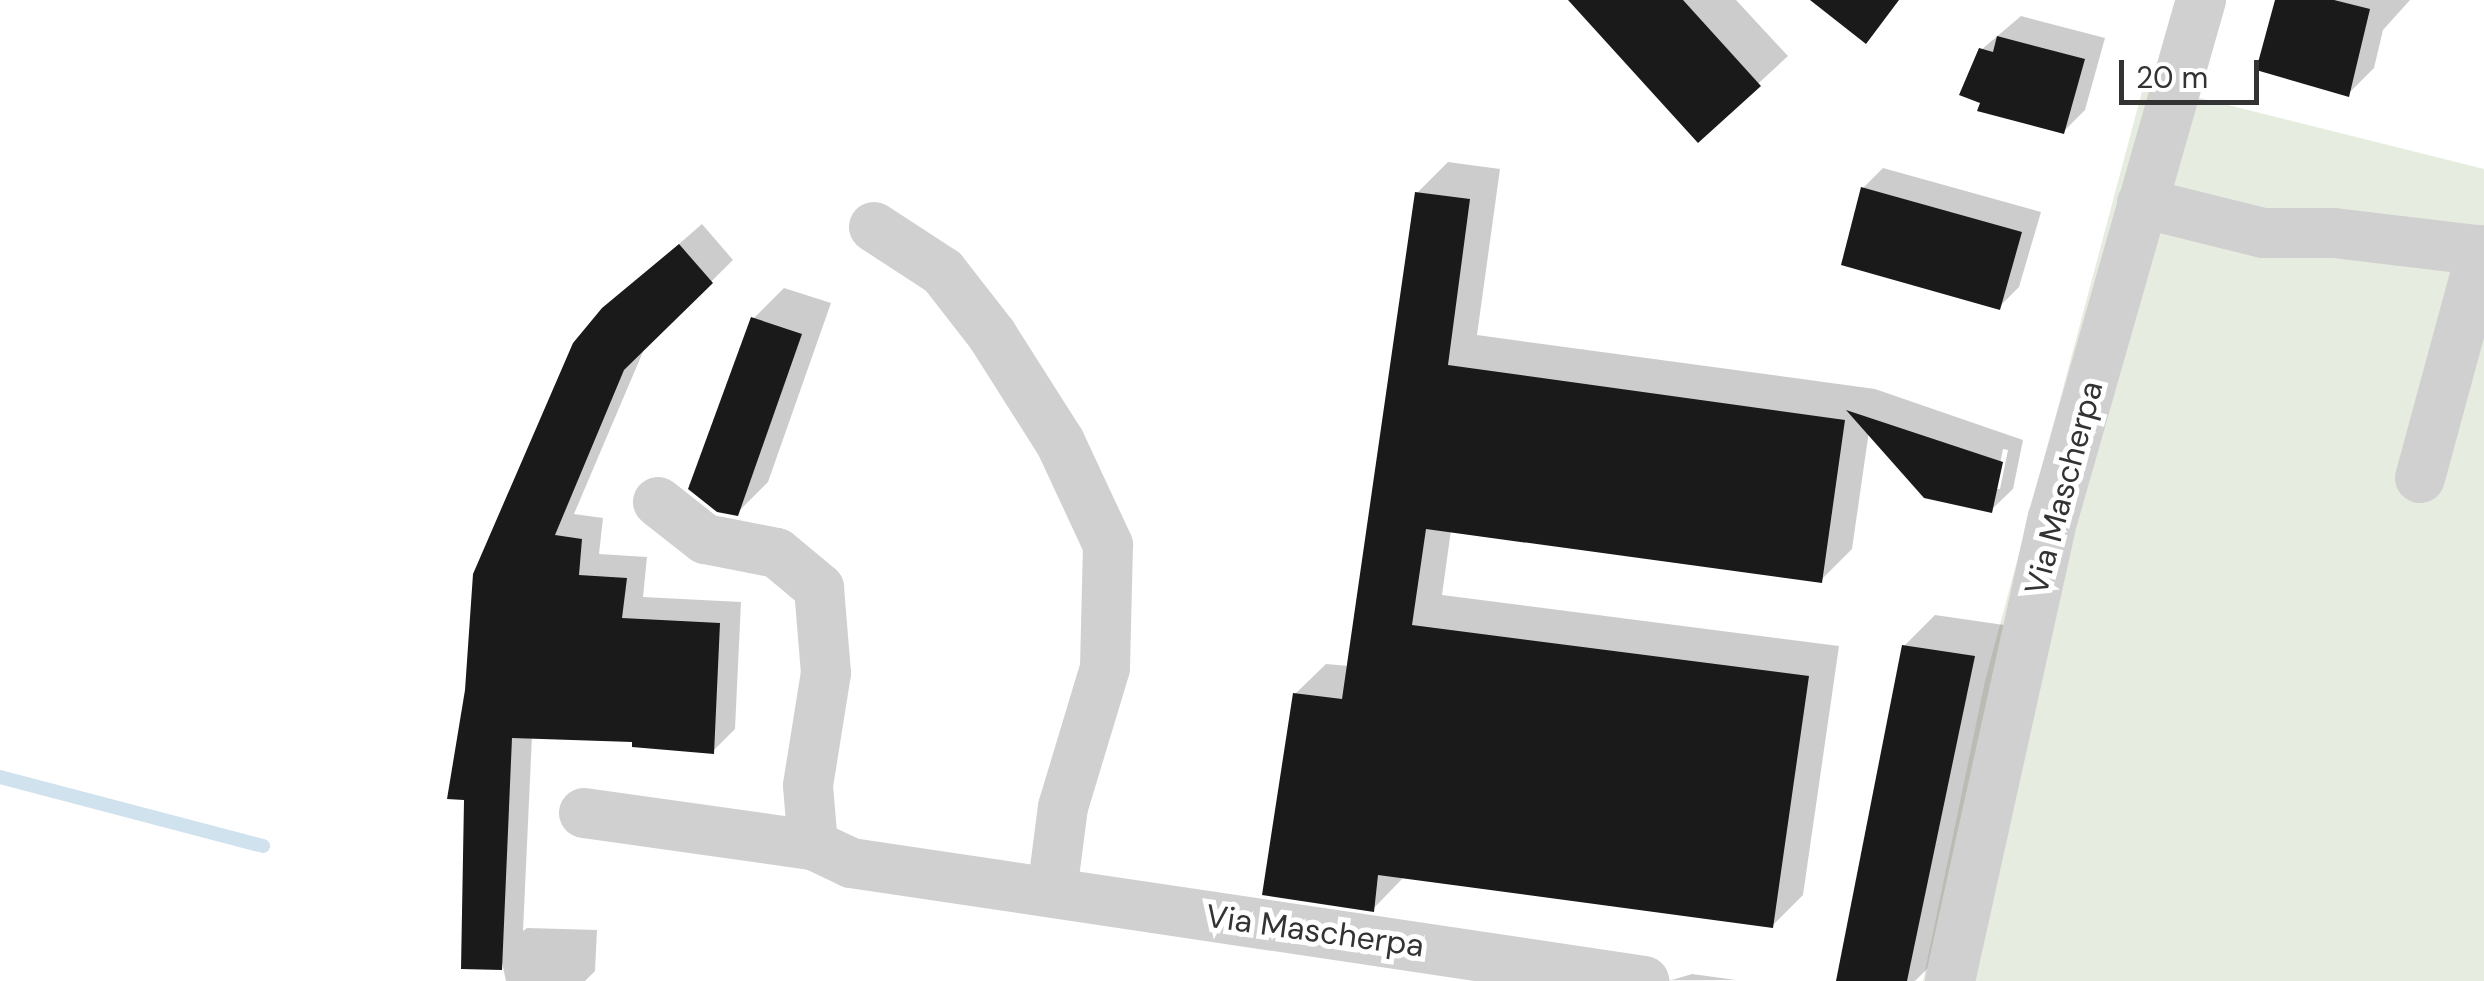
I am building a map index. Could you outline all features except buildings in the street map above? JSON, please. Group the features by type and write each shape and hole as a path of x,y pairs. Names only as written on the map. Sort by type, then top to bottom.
{"street":[{"name":"Via Mascherpa","path":"1950,981 2053,518 2200,0"},
{"path":"2142,204 2263,233 2334,232 2483,250 2420,478"},
{"path":"874,227 943,272 992,335 1060,442 1108,545 1106,668 1063,807 1052,892"},
{"path":"658,502 705,540 777,553 819,588 826,673 808,786 813,846"},
{"name":"Via Mascherpa","path":"584,813 813,846 851,863 1052,892 1458,966 1644,981"}],"shaded area":[{"path":"2144,84 2484,169 2484,981 1923,981 1985,681"}],"waterway":[{"path":"0,777 263,846"}]}
